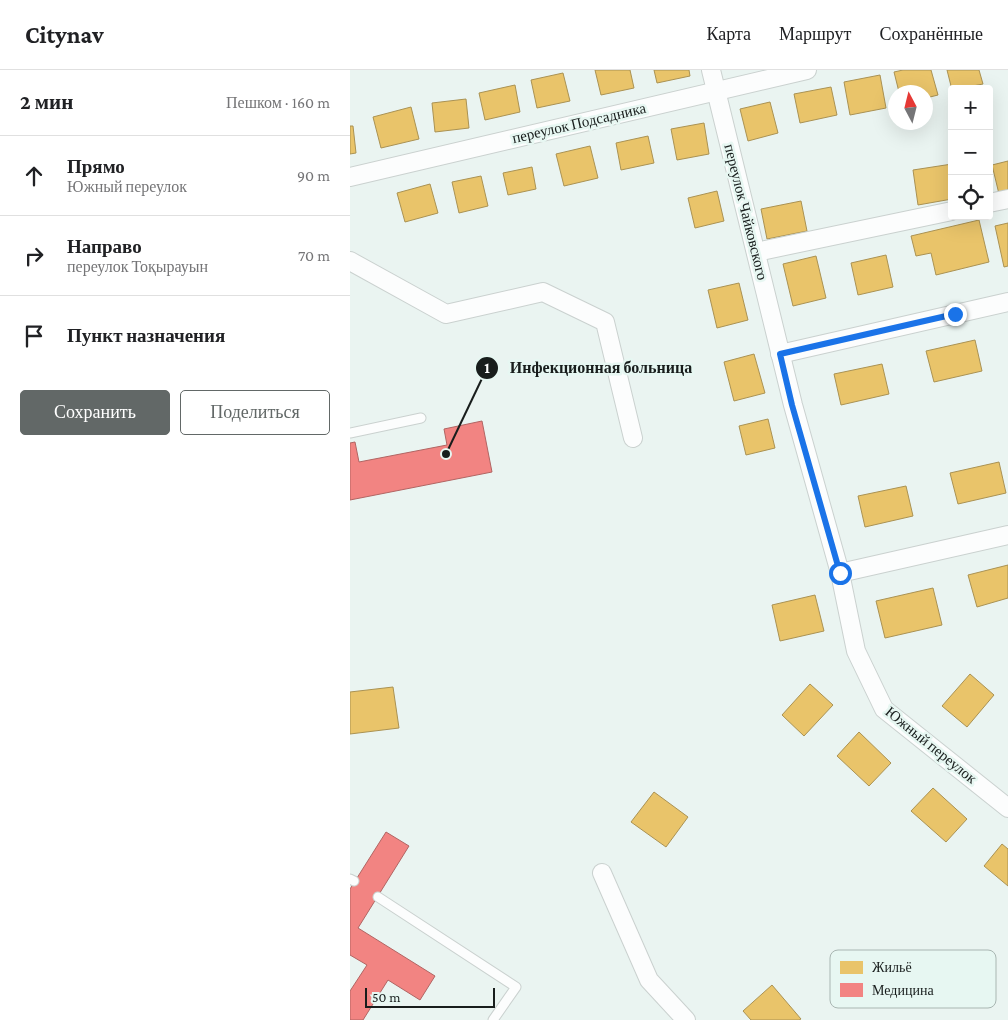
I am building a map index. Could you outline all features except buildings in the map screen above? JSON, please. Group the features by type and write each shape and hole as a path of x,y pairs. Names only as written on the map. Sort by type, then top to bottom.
{"street":[{"name":"переулок Чайковского","path":"711,70 780,354"},
{"name":"переулок Подсадника","path":"350,177 808,70"},
{"path":"993,202 1008,199"},
{"path":"756,252 948,212"},
{"path":"350,261 446,314 543,292 605,322 633,438"},
{"path":"780,354 1008,302"},
{"name":"Южный переулок","path":"780,354 792,405 840,573 856,651 884,709 1008,808"},
{"path":"840,573 1008,534"},
{"path":"602,873 649,980 686,1020"}],"lane":[{"path":"350,433 421,418"},
{"path":"378,897 516,987 493,1020"}],"place":[{"name":"Инфекционная больница","path":"446,454"}],"route":[{"path":"840,573 792,405 780,354 955,314"}]}
